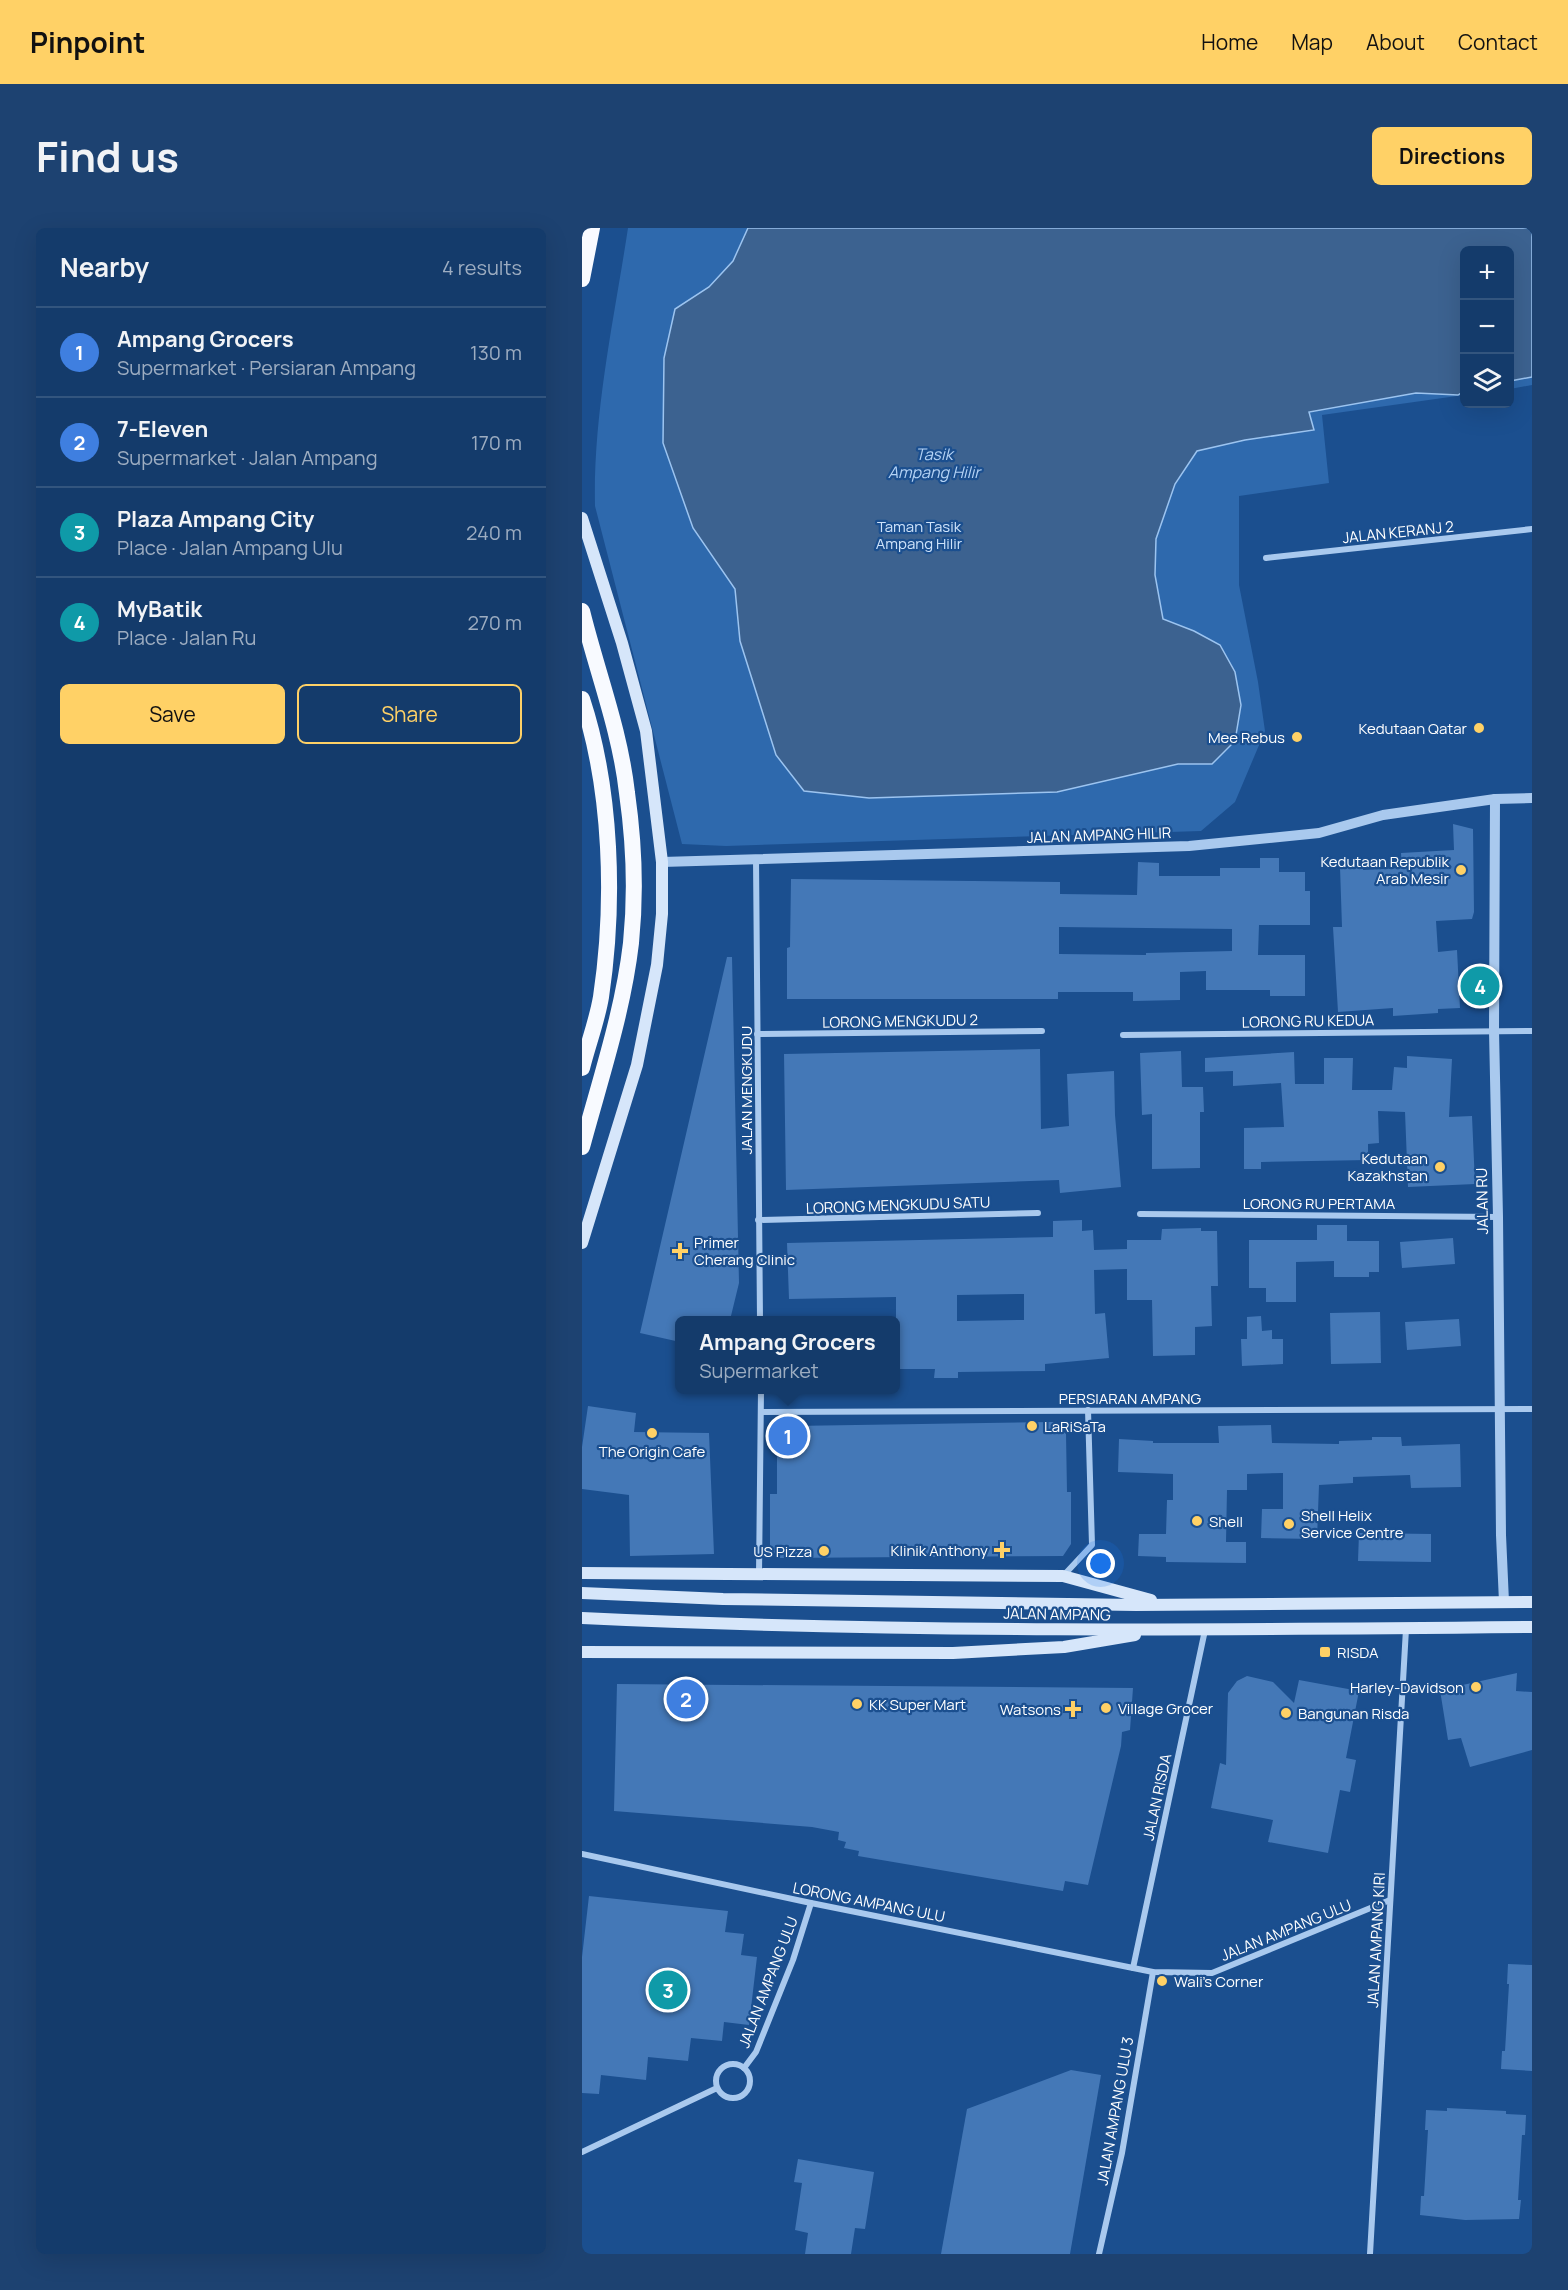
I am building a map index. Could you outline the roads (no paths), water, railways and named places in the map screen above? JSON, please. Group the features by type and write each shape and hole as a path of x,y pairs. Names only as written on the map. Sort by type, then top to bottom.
{"highway":[{"path":"582,279 592,228"},
{"path":"582,611 609,704 621,757 631,830 633,888 631,942 621,1004 582,1147"},
{"path":"582,699 602,792 609,890 607,938 600,999 582,1068"}],"main road":[{"path":"582,518 622,643 646,731 662,862 662,914 657,965 637,1065 582,1243"},
{"path":"582,1574 1064,1576 1168,1605"},
{"name":"JALAN AMPANG","path":"582,1593 723,1599 1168,1605 1532,1602"},
{"name":"JALAN AMPANG","path":"582,1618 722,1625 1162,1630 1532,1627"},
{"path":"582,1652 953,1653 1072,1646 1162,1630"},
{"path":"582,1660 612,1653"}],"street":[{"name":"JALAN KERANJ 2","path":"1266,558 1532,529"},
{"name":"JALAN AMPANG HILIR","path":"662,862 1189,846 1319,833 1383,815 1495,799 1532,798"},
{"name":"JALAN RU","path":"1495,799 1494,1031 1504,1602"},
{"name":"JALAN MENGKUDU","path":"756,860 760,1316"},
{"name":"LORONG MENGKUDU 2","path":"758,1034 1042,1031"},
{"name":"LORONG RU KEDUA","path":"1123,1035 1532,1031"},
{"name":"LORONG MENGKUDU SATU","path":"758,1220 1038,1213"},
{"name":"LORONG RU PERTAMA","path":"1140,1214 1498,1217"},
{"path":"759,1575 761,1394"},
{"name":"PERSIARAN AMPANG","path":"761,1412 1532,1409"},
{"path":"1064,1576 1092,1545 1088,1410"},
{"name":"JALAN AMPANG KIRI","path":"1370,2254 1406,1628"},
{"name":"JALAN RISDA","path":"1133,1968 1205,1630"},
{"name":"LORONG AMPANG ULU","path":"582,1854 1153,1972"},
{"name":"JALAN AMPANG ULU","path":"1153,1972 1212,1973 1390,1900"},
{"name":"JALAN AMPANG ULU","path":"744,2068 756,2052 793,1960 811,1903"},
{"name":"JALAN AMPANG ULU 3","path":"1099,2254 1122,2153 1153,1972"},
{"path":"733,2064 744,2068 749,2083 745,2092 730,2097 717,2088 716,2078 722,2068 733,2064"},
{"path":"582,2152 717,2088"}],"water":[{"name":"Tasik Ampang Hilir","path":"748,228 1532,228 1532,377 1514,380 1514,246 1460,246 1460,394 1416,393 1309,412 1314,430 1245,440 1197,451 1175,484 1156,539 1155,575 1163,619 1194,631 1220,645 1235,672 1241,705 1235,741 1212,764 1178,764 1057,792 869,798 804,791 776,755 740,641 735,589 693,528 663,443 664,358 675,309 709,287 733,261"}],"place":[{"name":"Kedutaan Qatar","path":"1479,728"},
{"name":"Mee Rebus","path":"1297,737"},
{"name":"Kedutaan Republik Arab Mesir","path":"1461,870"},
{"name":"MyBatik","path":"1480,986"},
{"name":"Kedutaan Kazakhstan","path":"1440,1167"},
{"name":"Primer Cherang Clinic","path":"680,1251"},
{"name":"LaRiSaTa","path":"1032,1426"},
{"name":"The Origin Cafe","path":"652,1433"},
{"name":"Ampang Grocers","path":"788,1436"},
{"name":"Shell","path":"1197,1521"},
{"name":"Shell Helix Service Centre","path":"1289,1524"},
{"name":"Klinik Anthony","path":"1002,1550"},
{"name":"US Pizza","path":"824,1551"},
{"name":"RISDA","path":"1325,1652"},
{"name":"Harley-Davidson","path":"1476,1687"},
{"name":"7-Eleven","path":"686,1699"},
{"name":"KK Super Mart","path":"857,1704"},
{"name":"Village Grocer","path":"1106,1708"},
{"name":"Watsons","path":"1073,1709"},
{"name":"Bangunan Risda","path":"1286,1713"},
{"name":"Wali's Corner","path":"1162,1981"},
{"name":"Plaza Ampang City","path":"668,1990"}],"park label":[{"name":"Taman Tasik Ampang Hilir","path":"919,534"}]}
